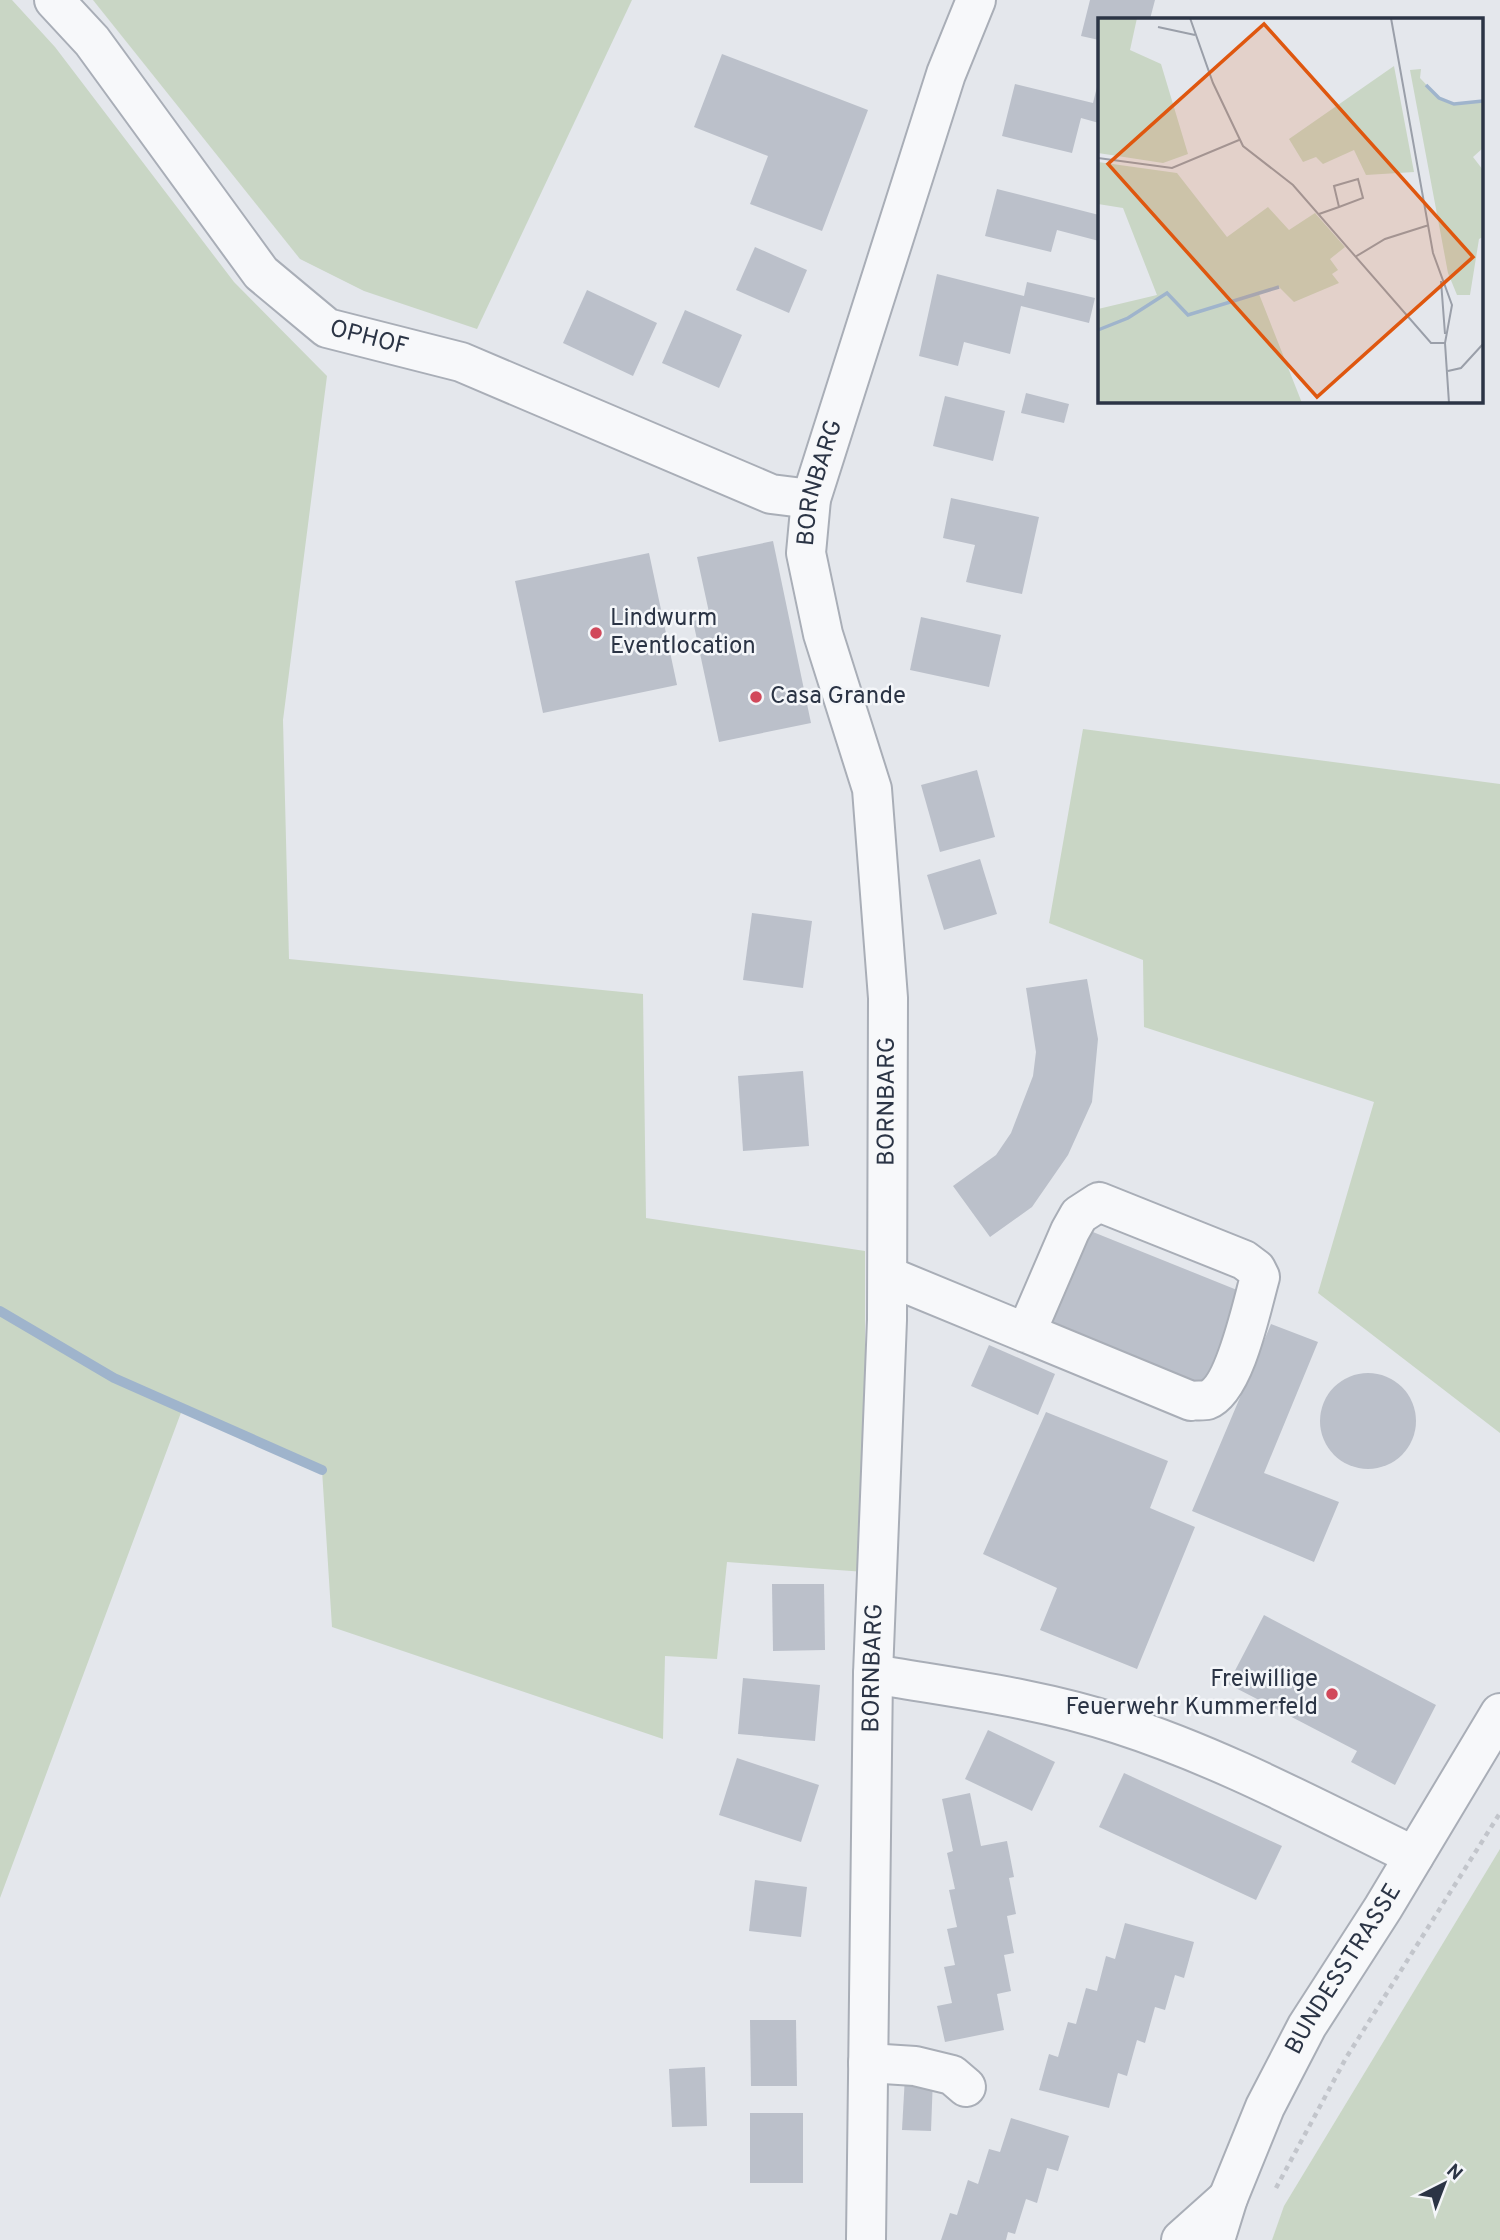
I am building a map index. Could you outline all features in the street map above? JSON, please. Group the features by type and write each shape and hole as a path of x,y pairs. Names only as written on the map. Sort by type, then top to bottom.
{"street":[{"name":"OPHOF","path":"54,0 92,41 261,273 327,328 461,362 771,494 811,499"},
{"name":"BORNBARG","path":"866,2240 873,1674 888,1276 888,998 872,789 823,634 806,553 811,499 946,74 976,0"},
{"path":"888,1276 1026,1333 1191,1401 1207,1400 1224,1387 1232,1370 1260,1277 1256,1269 1244,1260 1099,1202 1079,1215 1070,1231 1026,1333"},
{"path":"873,1674 1023,1699 1117,1723 1205,1756 1414,1856"},
{"name":"BUNDESSTRASSE","path":"1215,2240 1228,2198 1265,2107 1307,2026 1500,1713"},
{"path":"868,2063 915,2066 952,2075 966,2087"},
{"path":"1181,2240 1228,2198"}],"path":[{"path":"1270,2199 1346,2058 1500,1814"}],"green space":[{"path":"0,0 12,0 55,47 234,282 327,376 283,720 289,959 643,994 646,1218 865,1251 865,1572 727,1562 717,1659 665,1656 663,1739 332,1627 322,1470 182,1410 0,1898"},
{"path":"93,0 632,0 477,329 364,291 300,259"},
{"path":"1083,729 1500,784 1500,1433 1318,1293 1374,1102 1144,1027 1143,960 1049,923"},
{"path":"1500,1849 1500,2240 1272,2240 1284,2206"}],"building":[{"path":"1090,0 1155,0 1150,18 1098,18 1098,40 1081,36"},
{"path":"722,54 868,110 822,231 750,204 768,156 694,127"},
{"path":"1098,83 1098,123 1081,118 1072,153 1002,136 1015,84 1093,103"},
{"path":"997,189 1098,215 1098,241 1057,230 1051,252 985,236"},
{"path":"755,247 807,270 789,313 736,290"},
{"path":"937,274 1024,296 1027,282 1095,298 1089,323 1021,306 1010,354 964,342 958,366 919,356"},
{"path":"587,290 657,323 633,376 563,343"},
{"path":"685,310 742,335 719,388 662,363"},
{"path":"1026,393 1069,404 1064,423 1021,413"},
{"path":"945,396 1005,411 993,461 933,446"},
{"path":"951,498 1039,517 1022,594 966,582 975,545 943,538"},
{"path":"773,541 811,723 719,742 693,621 710,617 697,557"},
{"name":"Lindwurm Eventlocation","path":"649,553 677,685 543,713 515,581"},
{"path":"921,617 1001,635 989,687 910,670"},
{"path":"977,770 995,837 940,852 921,785"},
{"path":"980,859 997,914 944,930 927,875"},
{"path":"752,913 812,921 803,988 743,980"},
{"path":"1087,979 1098,1039 1092,1102 1068,1155 1032,1207 990,1237 953,1186 996,1155 1011,1133 1033,1076 1036,1052 1026,988"},
{"path":"803,1071 809,1146 743,1151 738,1076"},
{"path":"1088,1230 1242,1292 1205,1385 1051,1322"},
{"path":"1271,1324 1318,1342 1264,1473 1339,1502 1314,1562 1192,1511"},
{"path":"989,1345 1055,1374 1038,1415 971,1386"},
{"path":"1368,1373 1386,1377 1402,1387 1412,1403 1416,1421 1412,1439 1402,1455 1386,1465 1368,1469 1350,1465 1334,1455 1324,1439 1320,1421 1324,1403 1334,1387 1350,1377"},
{"path":"1046,1412 1168,1461 1150,1508 1195,1527 1137,1669 1040,1630 1057,1588 983,1554"},
{"path":"772,1584 824,1584 825,1650 773,1651"},
{"name":"Freiwillige Feuerwehr Kummerfeld","path":"1264,1615 1436,1705 1395,1785 1351,1762 1357,1751 1228,1684"},
{"path":"743,1678 820,1685 815,1741 738,1734"},
{"path":"988,1730 1055,1762 1032,1811 965,1779"},
{"path":"737,1758 819,1785 801,1842 719,1815"},
{"path":"1124,1773 1282,1846 1256,1900 1099,1827"},
{"path":"970,1793 981,1846 1007,1841 1014,1877 1009,1878 1016,1914 1007,1916 1014,1953 1004,1955 1011,1991 997,1994 1004,2030 945,2042 937,2006 952,2003 944,1967 955,1965 947,1929 957,1927 949,1890 955,1889 947,1853 953,1851 942,1799"},
{"path":"755,1880 807,1887 801,1937 749,1931"},
{"path":"1125,1923 1194,1942 1184,1978 1175,1975 1165,2010 1155,2007 1145,2043 1137,2040 1127,2076 1118,2073 1109,2108 1039,2090 1049,2054 1058,2057 1068,2022 1076,2024 1086,1988 1097,1991 1106,1956 1115,1959"},
{"path":"750,2020 796,2020 797,2086 751,2086"},
{"path":"705,2067 707,2126 672,2127 669,2069"},
{"path":"905,2076 933,2077 931,2131 902,2130"},
{"path":"750,2113 803,2113 803,2183 750,2183"},
{"path":"1011,2118 1069,2136 1058,2171 1047,2168 1037,2203 1026,2199 1015,2234 1008,2232 1006,2240 941,2240 950,2213 957,2215 968,2180 978,2184 989,2149 1000,2152"}],"waterway":[{"path":"0,1311 114,1378 322,1470"}],"place":[{"name":"Lindwurm Eventlocation","path":"596,633"},
{"name":"Casa Grande","path":"756,697"},
{"name":"Freiwillige Feuerwehr Kummerfeld","path":"1332,1694"}]}
